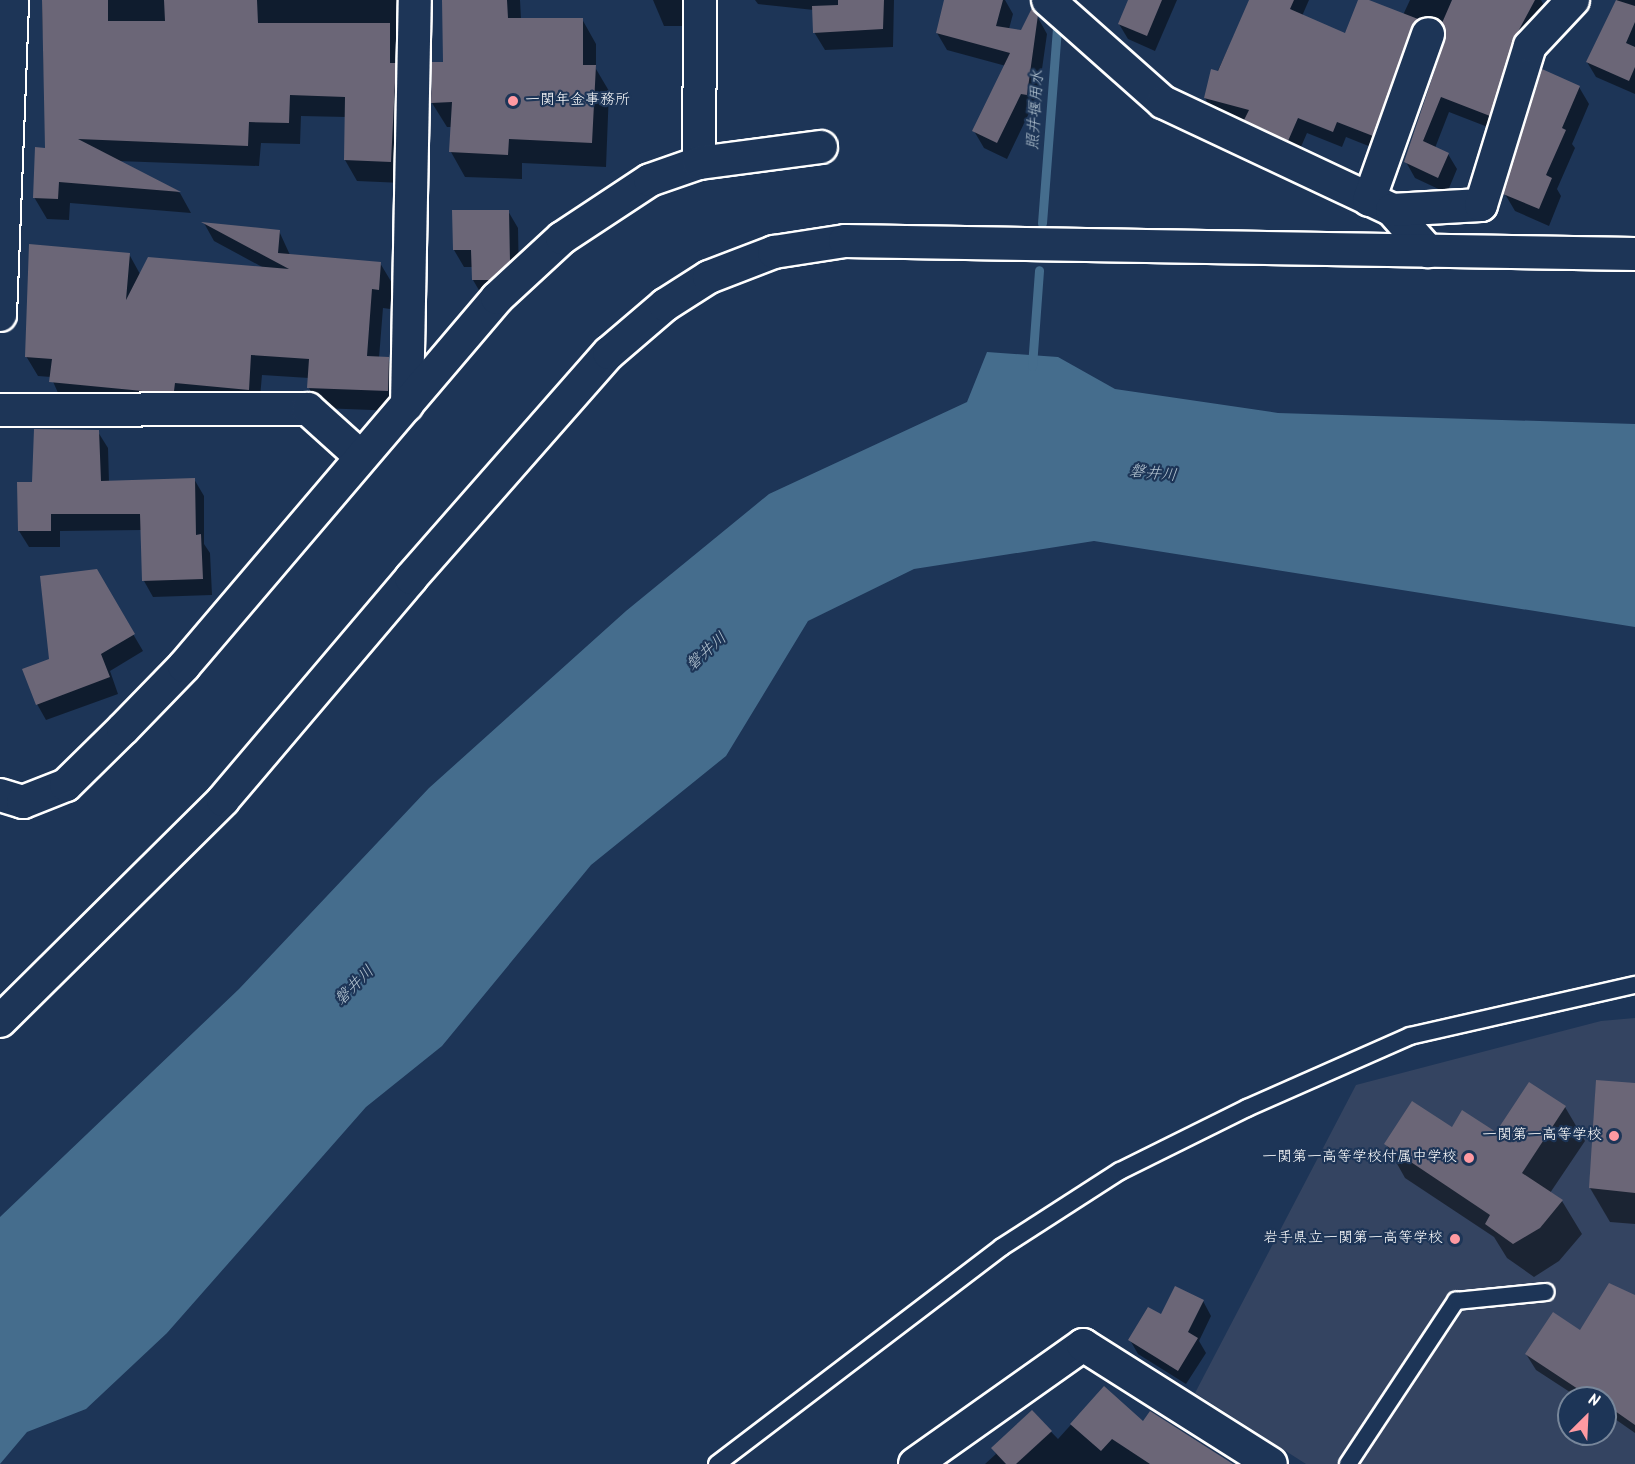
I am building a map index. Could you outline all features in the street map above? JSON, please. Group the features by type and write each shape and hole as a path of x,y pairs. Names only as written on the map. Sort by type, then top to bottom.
{"street":[{"path":"0,315 3,143 12,0"},
{"path":"407,405 415,0"},
{"path":"699,163 700,0"},
{"path":"1048,0 1163,102 1381,205 1428,251"},
{"path":"1381,205 1481,205 1530,46 1573,0"},
{"path":"1381,205 1428,34"},
{"path":"0,795 23,802 66,784 184,666 360,456 407,405 497,298 562,238 650,180 699,163 821,147"},
{"path":"0,1021 223,800 411,578 609,353 665,305 709,277 774,252 845,241 1635,254"},
{"path":"0,410 308,410 360,456"},
{"path":"915,1464 1083,1346 1271,1464"}],"lane":[{"path":"717,1464 1002,1247 1120,1171 1248,1108 1410,1036 1635,985"},
{"path":"1348,1464 1456,1301 1546,1292"}],"shaded area":[{"name":"岩手県立一関第一高等学校","path":"1635,1018 1635,1464 1306,1464 1195,1393 1356,1085 1601,1021"}],"water":[{"name":"磐井川","path":"987,352 1058,357 1115,389 1278,413 1635,424 1635,627 1094,541 914,569 808,621 726,756 591,865 442,1046 366,1107 167,1333 86,1409 27,1432 0,1464 0,1217 239,989 429,788 626,611 769,494 967,402"}],"building":[{"path":"42,0 108,0 108,21 165,21 164,0 257,0 258,23 390,23 390,63 396,63 391,162 344,160 345,97 290,95 289,123 249,122 248,146 78,139 181,192 59,182 58,199 33,198 35,147 45,148"},
{"path":"442,0 507,0 508,18 583,18 583,65 596,65 592,143 509,139 508,155 449,152 452,102 431,103 432,62 443,62"},
{"path":"838,0 884,0 883,29 813,33 812,6 838,5"},
{"path":"944,0 1003,0 996,26 1021,30 1032,8 1038,15 1027,95 1021,94 997,143 972,131 1010,53 936,33"},
{"path":"1128,0 1162,0 1147,36 1118,24"},
{"path":"1249,0 1294,0 1290,9 1345,33 1358,0 1369,0 1418,19 1411,28 1373,136 1337,122 1333,132 1298,118 1288,141 1244,120 1249,110 1204,98 1211,69 1218,71"},
{"path":"1452,0 1535,0 1513,41 1490,116 1441,97 1423,141 1449,153 1438,178 1404,162 1445,40 1442,23"},
{"path":"1616,0 1635,6 1635,22 1626,43 1635,47 1635,67 1629,81 1586,62"},
{"path":"1542,69 1580,86 1562,128 1566,130 1546,175 1552,178 1539,209 1503,194"},
{"path":"452,210 509,210 510,261 490,280 472,280 471,250 453,250"},
{"path":"201,222 280,230 278,253 381,262 379,290 372,289 367,356 389,357 388,391 307,388 309,359 251,355 249,390 175,383 174,391 153,392 49,382 52,359 25,357 29,244 130,253 126,300 148,257 289,269"},
{"path":"34,429 99,430 101,481 195,478 196,535 201,534 203,579 142,581 140,514 51,514 51,531 18,531 17,482 32,482"},
{"path":"97,569 135,634 101,654 110,677 36,705 22,669 49,659 40,576"},
{"name":"一関第一高等学校","path":"1596,1080 1635,1083 1635,1193 1589,1188"},
{"name":"一関第一高等学校付属中学校","path":"1529,1082 1566,1106 1522,1173 1563,1200 1540,1228 1513,1244 1485,1224 1490,1215 1384,1144 1412,1101 1452,1127 1462,1110 1496,1132"},
{"path":"1609,1283 1635,1295 1635,1425 1617,1412 1617,1386 1573,1386 1525,1354 1553,1312 1580,1330"},
{"path":"1175,1286 1204,1300 1188,1332 1198,1338 1178,1371 1128,1340 1148,1307 1161,1314"},
{"path":"1104,1386 1143,1421 1150,1411 1233,1464 1150,1464 1112,1439 1101,1451 1070,1424"},
{"path":"1032,1410 1052,1431 1016,1464 1006,1464 991,1448"}],"waterway":[{"name":"照井堰用水","path":"1042,223 1058,17"},
{"name":"照井堰用水","path":"1032,366 1039,270"}],"place":[{"name":"一関年金事務所","path":"513,101"},
{"name":"一関第一高等学校","path":"1614,1136"},
{"name":"一関第一高等学校付属中学校","path":"1469,1158"},
{"name":"岩手県立一関第一高等学校","path":"1455,1239"}]}
